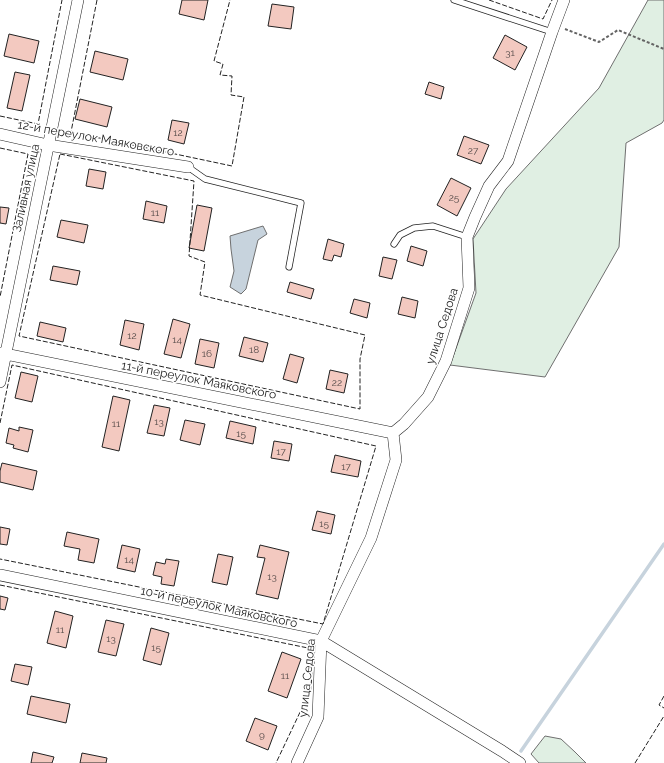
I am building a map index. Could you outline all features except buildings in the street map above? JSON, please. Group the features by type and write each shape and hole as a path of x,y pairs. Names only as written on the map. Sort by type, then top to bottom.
{"street":[{"name":"Заливная улица","path":"0,382 3,354 78,0"},
{"name":"улица Седова","path":"297,763 318,717 321,641 371,538 396,460 393,433 404,424 428,397 446,361 469,288 468,237 489,186 508,161 564,0"},
{"name":"12-й переулок Маяковского","path":"0,134 48,145 188,167"},
{"name":"11-й переулок Маяковского","path":"3,354 393,433"},
{"name":"10-й переулок Маяковского","path":"0,575 321,641 520,763"}],"lane":[{"path":"454,0 553,29"},
{"path":"188,167 205,179 301,203 289,267"},
{"path":"394,244 400,235 414,228 433,226 468,237"}],"path":[{"path":"553,29 599,42 618,30 664,49"}],"green space":[{"path":"648,0 664,0 664,120 662,123 626,143 619,247 545,377 450,365 476,293 473,239 506,189 599,88"},
{"path":"545,736 561,739 586,763 539,763 531,754"}],"shaded area":[{"path":"263,226 267,234 258,240 246,289 241,294 230,287 234,271 230,236"}],"waterway":[{"path":"521,751 664,544"}],"fence":[{"path":"0,116 38,124 62,0"},
{"path":"97,0 71,132 232,166 244,97 231,95 232,76 220,75 223,64 214,61 230,0"},
{"path":"489,0 543,19 552,0"},
{"path":"0,148 28,154 0,297"},
{"path":"60,154 194,181 189,256 205,262 200,295 365,335 360,359 360,409 19,336 60,154"},
{"path":"0,423 12,365 376,446 323,624 0,559"},
{"path":"0,585 313,649 311,689 276,763"},
{"path":"664,696 659,705 664,708"},
{"path":"635,763 664,716"}]}
